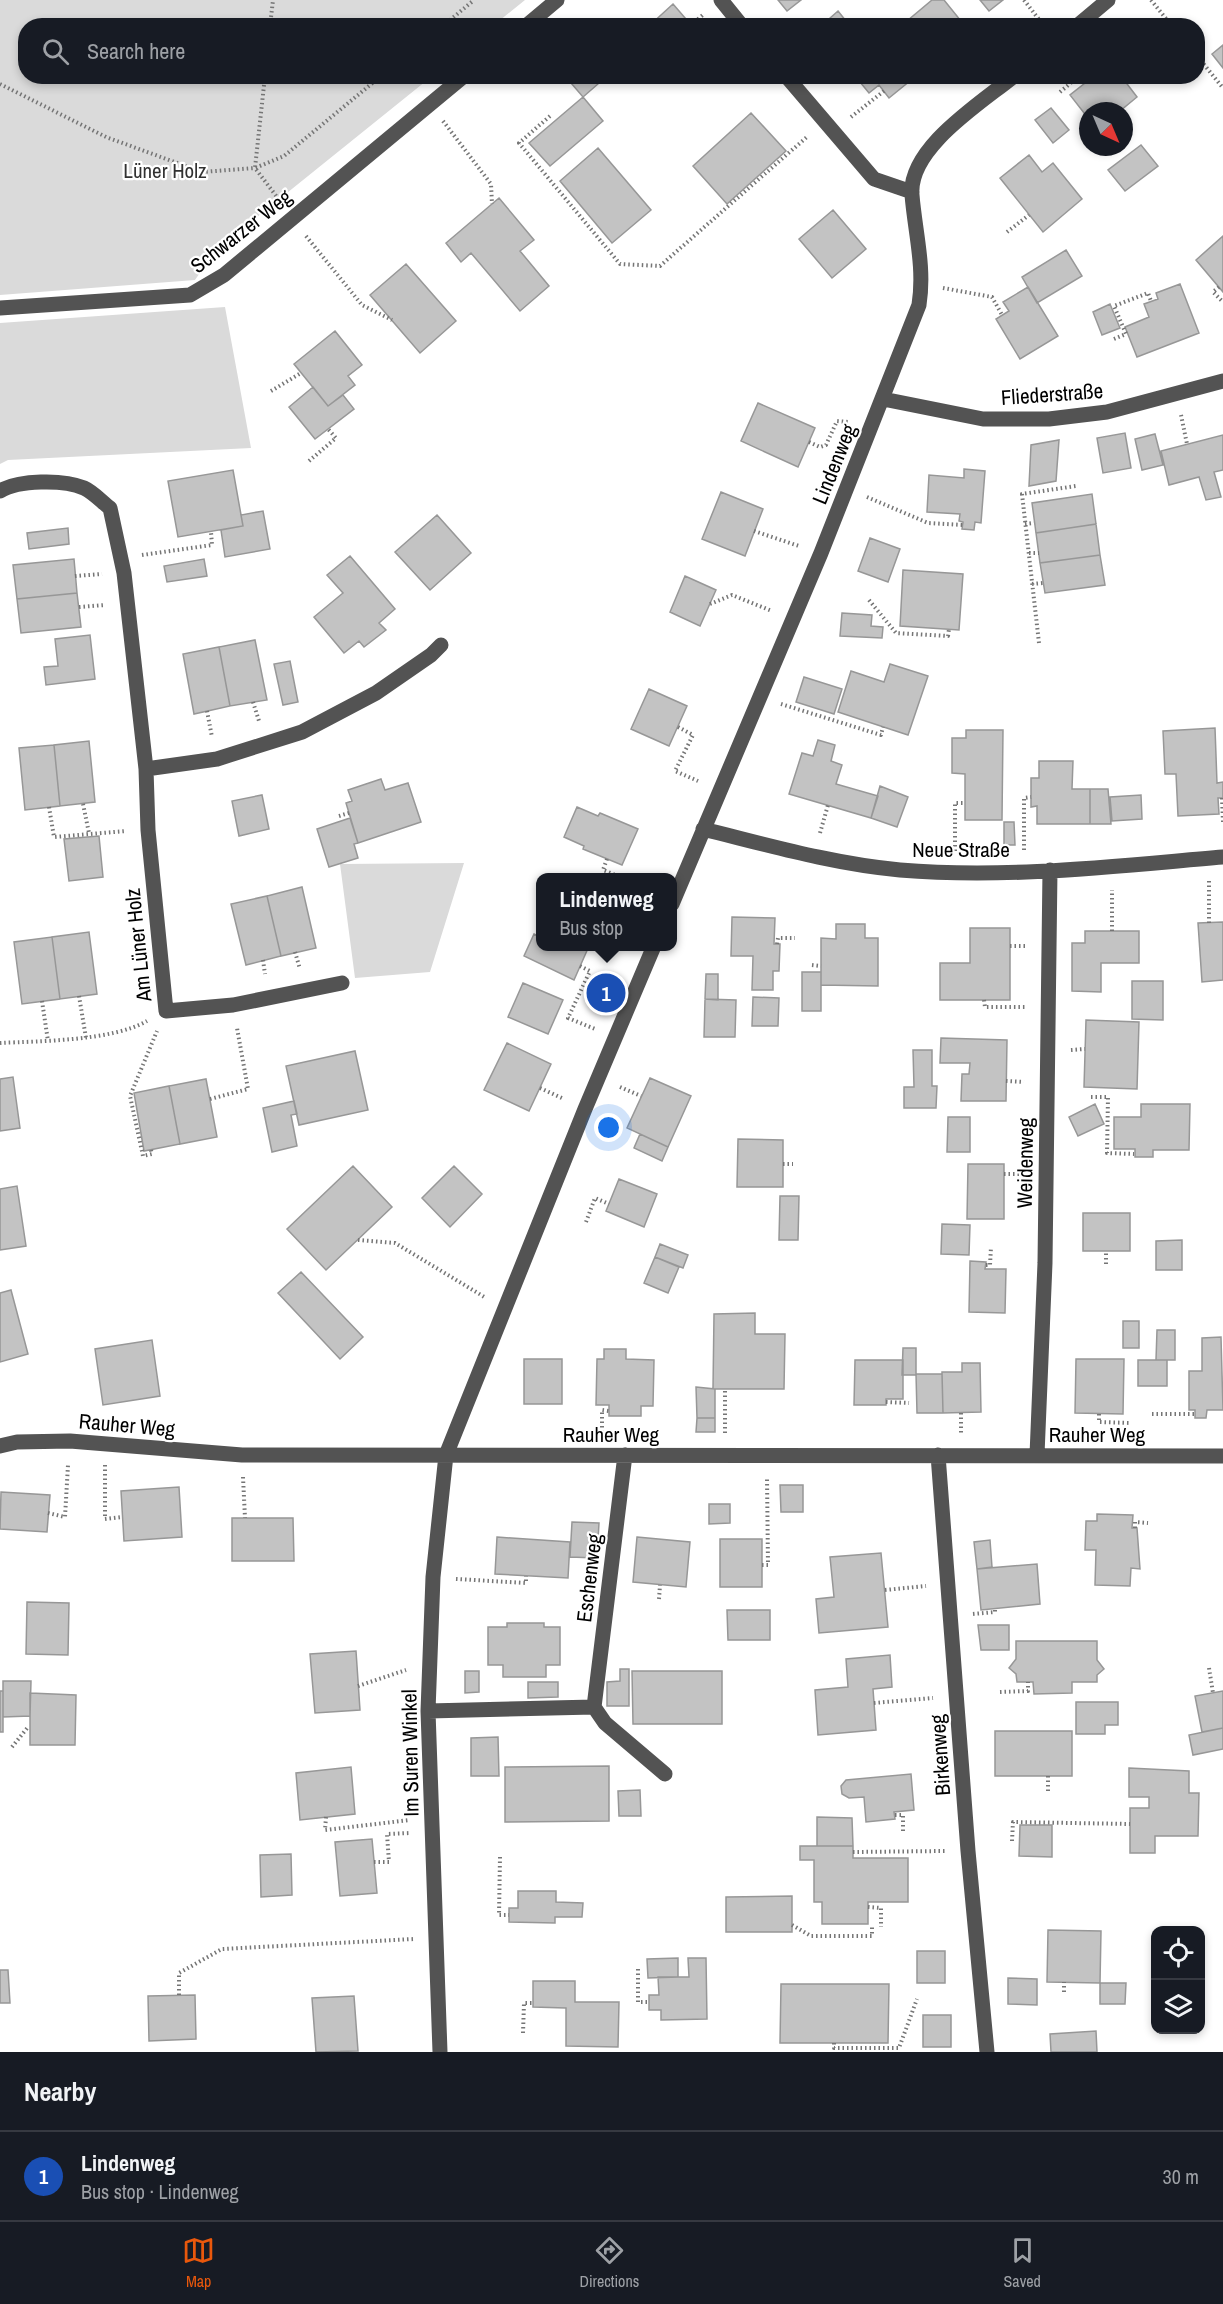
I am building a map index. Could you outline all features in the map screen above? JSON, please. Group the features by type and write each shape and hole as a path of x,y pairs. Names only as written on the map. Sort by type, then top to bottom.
{"street":[{"path":"535,18 557,0"},
{"path":"721,0 736,18"},
{"path":"1087,18 1108,0"},
{"name":"Schwarzer Weg","path":"0,308 190,295 224,275 454,84"},
{"path":"793,84 874,179 912,192 915,170 928,150 945,132 1004,84"},
{"name":"Lindenweg","path":"677,892 821,553 920,305 923,285 912,192"},
{"name":"Fliederstraße","path":"883,399 983,419 1049,419 1107,412 1223,381"},
{"name":"Am Lüner Holz","path":"0,491 10,485 54,482 84,488 110,508 121,559 146,769 148,830 166,1011 233,1005 342,983"},
{"path":"146,769 217,759 302,732 376,693 431,655 441,645"},
{"name":"Neue Straße","path":"703,829 836,862 900,870 955,872 1050,870 1216,857"},
{"name":"Weidenweg","path":"1037,1455 1045,1263 1050,870"},
{"path":"446,1455 652,951"},
{"name":"Rauher Weg","path":"0,1446 17,1442 70,1441 242,1455 1223,1456"},
{"name":"Im Suren Winkel","path":"440,2052 428,1711 433,1577 446,1455"},
{"name":"Eschenweg","path":"594,1707 625,1455"},
{"name":"Birkenweg","path":"939,1455 968,1851 987,2052"},
{"path":"428,1711 594,1707 605,1723 665,1773"}],"path":[{"path":"271,18 273,0"},
{"path":"453,18 474,0"},
{"path":"1024,0 1038,18"},
{"path":"1151,0 1166,18"},
{"path":"1205,67 1223,88"},
{"path":"0,84 106,136 202,172 255,168 284,156 371,84"},
{"path":"264,84 255,168 292,219 362,305 392,320"},
{"path":"1060,92 1070,84"},
{"path":"550,116 519,143 620,264 660,266 758,178 829,126 884,91"},
{"path":"430,104 491,184 492,204"},
{"path":"580,217 586,212"},
{"path":"1007,232 1029,214"},
{"path":"923,285 992,297 1002,315"},
{"path":"1219,287 1213,292 1223,303"},
{"path":"1114,339 1125,334 1114,306 1148,293 1151,302"},
{"path":"271,391 302,373"},
{"path":"1176,395 1187,444"},
{"path":"809,442 820,447 826,445 837,421 872,423"},
{"path":"309,461 336,438 328,429"},
{"path":"1040,643 1022,494 1076,486"},
{"path":"846,490 928,523 963,525"},
{"path":"1025,524 1034,523"},
{"path":"754,531 821,553"},
{"path":"121,559 212,545 211,532"},
{"path":"1029,554 1039,553"},
{"path":"1032,584 1043,583"},
{"path":"710,604 732,595 792,620"},
{"path":"869,600 896,633 948,636 949,629"},
{"path":"924,627 924,635"},
{"path":"760,697 881,735 884,727"},
{"path":"678,727 693,735 675,771 720,790"},
{"path":"1024,871 1024,798 1031,797"},
{"path":"1222,798 1223,822"},
{"path":"955,872 955,802 965,802"},
{"path":"83,804 89,833"},
{"path":"49,807 54,837 148,830"},
{"path":"339,816 349,813"},
{"path":"1209,923 1216,857"},
{"path":"608,859 603,870 610,873"},
{"path":"1112,866 1112,931"},
{"path":"777,944 777,938 795,938"},
{"path":"812,965 821,966"},
{"path":"580,966 590,971 568,1018 615,1037"},
{"path":"79,996 86,1038"},
{"path":"984,1000 985,1007 1048,1007"},
{"path":"42,1001 48,1041"},
{"path":"210,1099 248,1089 233,1005"},
{"path":"0,1043 86,1038 138,1026 166,1011"},
{"path":"151,1150 152,1154 143,1156 130,1096 166,1011"},
{"path":"1091,1096 1108,1097 1107,1153 1134,1154"},
{"path":"783,1164 793,1164"},
{"path":"586,1222 595,1198 609,1204"},
{"path":"358,1240 395,1242 504,1309"},
{"path":"986,1265 990,1265 991,1247"},
{"path":"1106,1251 1106,1264"},
{"path":"725,1389 725,1455"},
{"path":"886,1402 909,1402"},
{"path":"1099,1414 1099,1422 1131,1422"},
{"path":"1152,1414 1195,1414"},
{"path":"48,1514 65,1516 70,1441"},
{"path":"105,1444 105,1519 122,1517"},
{"path":"242,1455 245,1518"},
{"path":"762,1564 768,1564 767,1455"},
{"path":"1135,1528 1135,1522 1148,1523"},
{"path":"433,1577 526,1582 526,1576"},
{"path":"885,1590 948,1584"},
{"path":"659,1599 660,1585"},
{"path":"358,1686 430,1662"},
{"path":"1209,1668 1213,1693"},
{"path":"1000,1692 1028,1691 1028,1682"},
{"path":"874,1703 956,1696"},
{"path":"12,1747 28,1727"},
{"path":"1048,1776 1048,1791"},
{"path":"895,1815 903,1815 903,1832"},
{"path":"326,1817 325,1830 432,1825"},
{"path":"1012,1841 1013,1822 1130,1824"},
{"path":"375,1862 389,1862 387,1834 432,1825"},
{"path":"853,1852 968,1851"},
{"path":"500,1857 499,1915 509,1915"},
{"path":"868,1907 881,1908 881,1927"},
{"path":"792,1925 811,1936 872,1936 872,1927"},
{"path":"179,1995 179,1973 222,1949 436,1938"},
{"path":"638,1969 638,2002 649,2002"},
{"path":"1064,1982 1064,1992"},
{"path":"834,2043 834,2048 898,2048 917,1999"},
{"path":"523,2033 524,2003 533,2003"}],"green space":[{"name":"Lüner Holz","path":"0,0 525,0 503,18 18,18 18,84 422,84 215,251 195,280 0,295"},
{"path":"225,307 251,448 8,460 0,464 0,323"},
{"path":"464,863 430,972 355,978 340,864"}],"building":[{"path":"778,0 801,0 787,11"},
{"path":"932,0 944,0 959,18 911,18"},
{"path":"980,0 1003,0 989,11"},
{"path":"673,4 685,18 658,18"},
{"path":"838,11 844,18 830,18"},
{"path":"1223,45 1223,68 1212,54"},
{"path":"572,84 598,84 583,97"},
{"path":"862,84 906,84 889,98 879,85 869,93"},
{"path":"1084,84 1127,84 1137,97 1131,102 1079,102 1079,106 1070,95"},
{"path":"583,97 603,121 550,166 529,143"},
{"path":"1051,108 1069,130 1053,143 1035,120"},
{"path":"751,113 786,151 727,204 693,166"},
{"path":"1141,145 1158,166 1125,191 1108,170 1126,156 1133,156 1133,151"},
{"path":"598,148 651,210 612,243 560,181"},
{"path":"1029,155 1042,172 1053,163 1082,199 1043,232 1000,178"},
{"path":"499,198 534,240 520,251 549,286 520,311 471,253 461,262 446,243"},
{"path":"833,210 866,249 832,278 799,239"},
{"path":"1223,236 1223,292 1196,260"},
{"path":"1066,250 1082,276 1037,303 1022,277"},
{"path":"406,264 456,321 420,353 370,295"},
{"path":"1180,284 1199,333 1137,357 1125,327 1149,317 1144,304 1158,299 1156,293"},
{"path":"1028,287 1058,336 1020,359 996,319 1009,311 1003,302"},
{"path":"1110,304 1120,328 1102,335 1093,312"},
{"path":"335,331 362,365 348,376 355,385 328,406 294,364"},
{"path":"313,387 328,406 343,395 354,409 315,439 289,407"},
{"path":"758,403 815,428 798,467 741,441"},
{"path":"1125,433 1131,468 1103,473 1097,438"},
{"path":"1155,434 1163,465 1142,470 1135,439"},
{"path":"1223,435 1223,470 1214,472 1221,497 1206,500 1199,477 1169,485 1161,451"},
{"path":"1059,440 1056,481 1029,486 1031,445"},
{"path":"964,469 985,471 981,523 975,522 974,530 962,529 963,522 959,521 960,514 927,512 929,475 964,478"},
{"path":"233,470 243,526 178,537 168,481"},
{"path":"721,492 763,509 745,556 702,539"},
{"path":"1092,494 1096,524 1036,533 1032,503"},
{"path":"263,511 270,549 225,557 221,530 243,526 241,515"},
{"path":"437,515 471,553 430,590 395,552"},
{"path":"1096,524 1100,555 1040,563 1036,533"},
{"path":"68,528 69,544 29,549 27,533"},
{"path":"870,538 900,549 888,582 858,571"},
{"path":"1100,555 1105,585 1045,593 1040,563"},
{"path":"350,556 395,609 379,623 386,630 364,647 359,641 344,653 314,617 343,593 327,575"},
{"path":"74,559 77,593 17,599 13,565"},
{"path":"204,559 207,576 167,582 164,566"},
{"path":"903,570 963,574 959,630 900,626"},
{"path":"685,576 716,590 700,626 670,612"},
{"path":"77,593 81,627 21,633 17,599"},
{"path":"842,613 872,615 871,626 883,627 882,638 840,636"},
{"path":"90,635 95,679 46,685 44,667 58,666 55,639"},
{"path":"255,640 267,700 230,706 219,647"},
{"path":"219,647 230,706 194,714 183,654"},
{"path":"290,661 298,702 283,705 274,664"},
{"path":"890,664 928,676 908,735 838,712 851,671 884,682"},
{"path":"804,677 842,689 834,714 796,702"},
{"path":"649,689 687,706 669,746 631,729"},
{"path":"1215,728 1217,783 1223,782 1223,798 1218,798 1219,814 1178,816 1176,774 1165,774 1163,731"},
{"path":"966,730 1003,730 1002,820 965,820 965,774 952,773 952,738 966,738"},
{"path":"818,740 835,745 831,761 842,765 836,784 878,796 871,818 789,794 802,753 813,756"},
{"path":"89,741 95,802 60,806 54,745"},
{"path":"54,745 60,806 25,810 19,748"},
{"path":"1039,761 1073,761 1072,789 1090,789 1090,824 1037,824 1037,806 1031,807 1031,778 1039,778"},
{"path":"381,779 385,790 408,783 421,822 358,843 346,803 352,801 348,790"},
{"path":"880,786 908,797 897,827 871,818"},
{"path":"1090,789 1108,789 1111,824 1090,824"},
{"path":"262,795 269,829 239,836 232,801"},
{"path":"1141,795 1142,819 1112,821 1110,797"},
{"path":"577,807 598,816 600,813 638,829 622,865 583,849 584,846 564,837"},
{"path":"350,818 358,843 354,844 358,858 329,867 317,829"},
{"path":"1004,822 1014,822 1015,845 1004,845"},
{"path":"99,836 103,877 69,881 64,839"},
{"path":"302,887 316,948 281,956 267,896"},
{"path":"267,896 281,956 246,965 231,904"},
{"path":"732,917 775,918 774,944 780,944 779,971 773,971 773,990 752,990 753,956 731,956"},
{"path":"1223,922 1223,980 1202,982 1198,923"},
{"path":"836,924 865,924 865,938 878,938 878,986 821,985 821,938 836,939"},
{"path":"970,928 1010,928 1010,1000 940,1000 940,963 970,963"},
{"path":"1085,931 1139,931 1139,963 1101,963 1101,992 1072,991 1072,943 1085,943"},
{"path":"89,932 97,994 60,999 52,937"},
{"path":"534,934 536,935 536,951 587,951 574,980 524,956"},
{"path":"52,937 60,999 22,1004 14,942"},
{"path":"802,972 821,972 821,1011 802,1011"},
{"path":"706,974 718,974 718,1000 705,999"},
{"path":"1132,981 1163,981 1163,1020 1132,1019"},
{"path":"523,983 563,1000 548,1034 508,1017"},
{"path":"753,997 779,998 778,1026 752,1026"},
{"path":"705,999 736,1000 735,1037 704,1037"},
{"path":"1086,1020 1139,1022 1137,1089 1084,1087"},
{"path":"941,1038 1007,1040 1006,1101 961,1101 962,1074 969,1074 970,1063 940,1063"},
{"path":"507,1043 551,1064 529,1111 484,1090"},
{"path":"913,1050 932,1050 932,1086 937,1086 936,1108 904,1108 904,1087 914,1087"},
{"path":"355,1051 368,1110 299,1125 286,1066"},
{"path":"13,1077 20,1128 0,1131 0,1079"},
{"path":"650,1078 691,1096 668,1147 627,1128"},
{"path":"206,1079 217,1137 180,1144 169,1086"},
{"path":"169,1086 180,1144 144,1151 134,1093"},
{"path":"294,1101 297,1114 291,1115 297,1146 272,1152 263,1108"},
{"path":"1095,1104 1104,1124 1078,1136 1069,1117"},
{"path":"1141,1104 1190,1104 1189,1150 1153,1150 1153,1157 1135,1157 1135,1149 1114,1149 1114,1117 1141,1117"},
{"path":"948,1117 970,1117 970,1152 947,1152"},
{"path":"640,1134 668,1147 662,1161 634,1148"},
{"path":"738,1139 783,1140 783,1187 737,1187"},
{"path":"968,1164 1004,1164 1004,1219 967,1219"},
{"path":"353,1166 392,1207 326,1270 287,1229"},
{"path":"454,1166 482,1194 450,1227 422,1198"},
{"path":"619,1179 657,1194 644,1227 606,1211"},
{"path":"17,1186 26,1246 0,1250 0,1189"},
{"path":"780,1196 799,1196 798,1240 779,1240"},
{"path":"1083,1213 1130,1213 1130,1251 1083,1251"},
{"path":"942,1224 970,1225 969,1255 941,1254"},
{"path":"1182,1240 1182,1270 1156,1270 1156,1241"},
{"path":"660,1244 688,1255 683,1268 655,1257"},
{"path":"655,1257 679,1267 668,1293 644,1283"},
{"path":"970,1261 986,1262 985,1269 1006,1269 1005,1313 969,1312"},
{"path":"301,1272 363,1337 340,1359 278,1293"},
{"path":"11,1290 28,1354 0,1362 0,1293"},
{"path":"755,1313 755,1334 785,1334 784,1389 713,1389 714,1314"},
{"path":"1123,1321 1139,1321 1139,1348 1123,1348"},
{"path":"1157,1330 1175,1330 1175,1360 1156,1360"},
{"path":"1221,1337 1223,1410 1207,1410 1206,1418 1195,1418 1195,1410 1189,1410 1189,1371 1202,1371 1202,1338"},
{"path":"152,1340 160,1396 103,1405 95,1349"},
{"path":"903,1348 916,1348 916,1375 902,1375"},
{"path":"604,1349 626,1349 626,1359 654,1360 653,1406 641,1406 641,1416 609,1416 609,1405 596,1405 597,1359 604,1359"},
{"path":"524,1359 562,1359 562,1404 524,1404"},
{"path":"1076,1359 1124,1359 1123,1414 1075,1413"},
{"path":"855,1360 903,1360 903,1399 886,1399 886,1405 854,1405"},
{"path":"1138,1360 1167,1360 1167,1386 1138,1386"},
{"path":"962,1363 980,1363 981,1412 943,1413 942,1372 962,1372"},
{"path":"916,1374 942,1374 943,1413 917,1413"},
{"path":"696,1387 715,1389 715,1418 697,1418"},
{"path":"697,1418 715,1418 715,1432 696,1432"},
{"path":"780,1485 803,1485 803,1512 781,1512"},
{"path":"179,1487 182,1537 124,1541 121,1491"},
{"path":"1,1492 50,1495 47,1532 0,1529"},
{"path":"709,1504 730,1504 730,1523 709,1524"},
{"path":"1097,1514 1133,1515 1132,1528 1137,1528 1140,1569 1131,1568 1130,1586 1095,1585 1096,1550 1085,1550 1086,1521 1097,1521"},
{"path":"232,1518 293,1518 294,1561 232,1561"},
{"path":"572,1522 599,1523 597,1558 570,1557"},
{"path":"497,1537 570,1542 568,1578 495,1574"},
{"path":"637,1537 690,1542 686,1587 633,1582"},
{"path":"720,1539 762,1539 762,1587 720,1587"},
{"path":"990,1540 992,1567 977,1569 974,1542"},
{"path":"881,1553 888,1627 819,1633 816,1599 834,1597 830,1557"},
{"path":"1037,1564 1040,1604 981,1610 977,1569"},
{"path":"27,1602 69,1603 68,1655 26,1654"},
{"path":"727,1610 770,1610 770,1640 728,1640"},
{"path":"507,1623 544,1623 544,1627 560,1627 560,1665 546,1665 546,1677 503,1677 503,1665 488,1665 488,1627 507,1627"},
{"path":"978,1625 1009,1625 1009,1650 981,1650"},
{"path":"1016,1641 1097,1641 1097,1660 1104,1669 1097,1675 1097,1682 1072,1682 1072,1693 1034,1694 1033,1682 1017,1682 1016,1674 1009,1668 1016,1659"},
{"path":"356,1651 360,1710 315,1713 310,1654"},
{"path":"890,1655 892,1687 873,1689 876,1730 818,1735 815,1690 848,1687 846,1659"},
{"path":"620,1669 629,1669 629,1706 607,1706 607,1682 620,1681"},
{"path":"465,1671 479,1671 479,1692 465,1693"},
{"path":"632,1671 722,1671 722,1724 633,1724"},
{"path":"3,1681 31,1681 30,1716 3,1717"},
{"path":"528,1682 558,1682 558,1697 528,1698"},
{"path":"0,1691 3,1691 3,1732 0,1732"},
{"path":"1223,1691 1223,1728 1202,1732 1195,1696"},
{"path":"30,1693 76,1695 75,1745 30,1745"},
{"path":"1076,1702 1118,1702 1118,1725 1105,1725 1105,1734 1076,1734"},
{"path":"1223,1728 1223,1749 1193,1755 1189,1735"},
{"path":"995,1731 1072,1731 1072,1776 995,1776"},
{"path":"498,1737 499,1776 471,1776 471,1738"},
{"path":"609,1766 609,1821 505,1822 505,1767"},
{"path":"351,1767 355,1814 300,1820 296,1773"},
{"path":"1129,1768 1189,1771 1189,1793 1199,1793 1198,1836 1155,1836 1155,1853 1130,1853 1130,1808 1149,1808 1149,1797 1129,1797"},
{"path":"911,1774 914,1810 894,1812 895,1819 866,1822 864,1797 849,1798 842,1794 841,1786 846,1780"},
{"path":"640,1790 641,1816 619,1816 618,1791"},
{"path":"817,1817 852,1818 853,1846 817,1846"},
{"path":"1020,1825 1052,1825 1052,1857 1019,1856"},
{"path":"372,1839 377,1893 340,1896 335,1842"},
{"path":"800,1846 853,1846 853,1858 908,1858 908,1902 868,1902 868,1924 822,1924 822,1902 814,1902 814,1860 800,1860"},
{"path":"291,1854 292,1895 261,1897 260,1855"},
{"path":"518,1891 556,1891 556,1902 583,1903 582,1917 555,1917 555,1923 509,1922 509,1908 518,1908"},
{"path":"792,1896 792,1932 726,1932 726,1897"},
{"path":"1048,1930 1101,1931 1100,1983 1047,1982"},
{"path":"917,1951 945,1951 945,1983 917,1983"},
{"path":"678,1958 678,1977 648,1978 647,1959"},
{"path":"688,1958 706,1958 707,2019 661,2020 661,2010 649,2010 649,1995 659,1995 658,1977 689,1977"},
{"path":"0,1970 8,1970 10,2003 0,2003"},
{"path":"1008,1978 1037,1979 1037,2005 1008,2004"},
{"path":"533,1981 575,1981 575,2002 619,2002 618,2047 566,2046 566,2008 533,2007"},
{"path":"1100,1983 1126,1983 1125,2004 1100,2004"},
{"path":"781,1984 889,1984 888,2043 780,2043"},
{"path":"195,1995 196,2039 149,2041 148,1996"},
{"path":"354,1996 358,2051 316,2052 312,1998"},
{"path":"923,2015 951,2015 951,2047 923,2047"},
{"path":"1096,2031 1097,2052 1051,2052 1050,2034"}],"place":[{"name":"Lindenweg","path":"606,993"}]}
